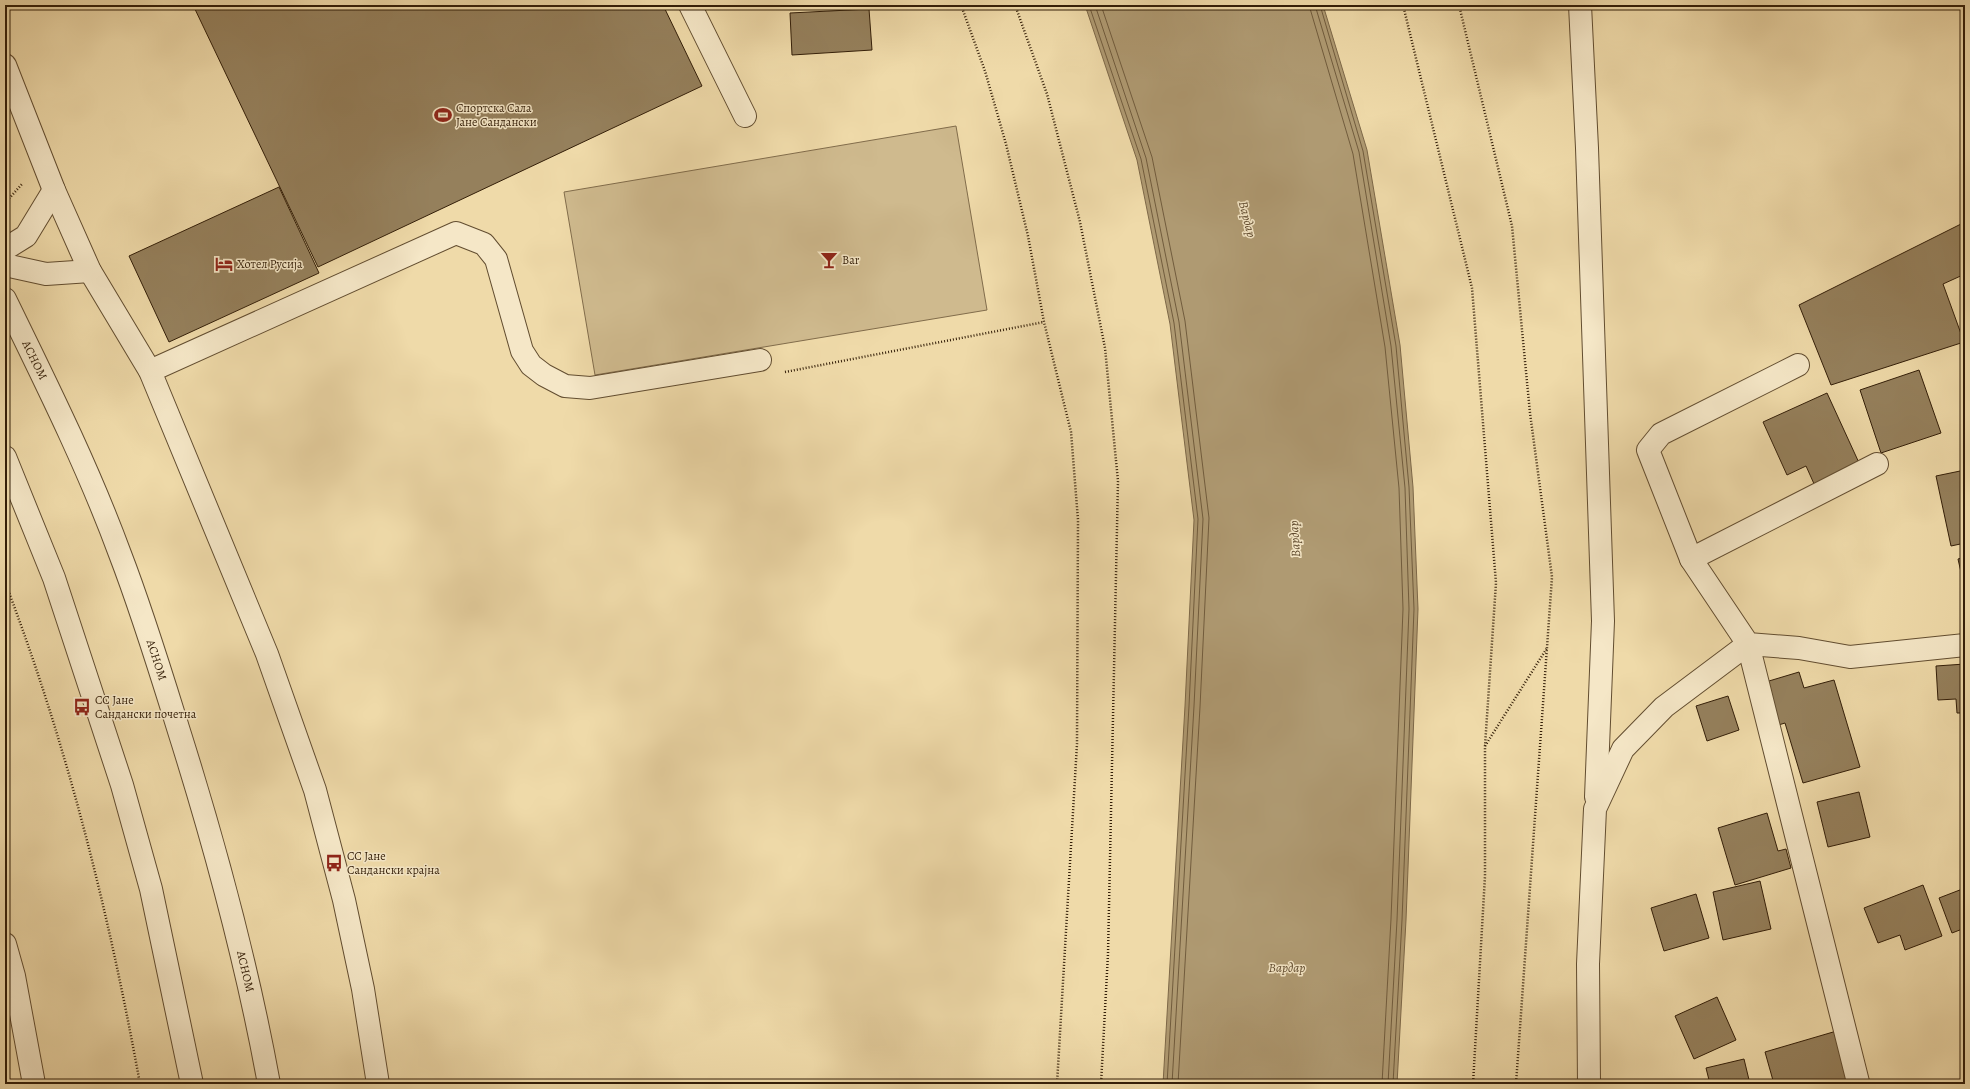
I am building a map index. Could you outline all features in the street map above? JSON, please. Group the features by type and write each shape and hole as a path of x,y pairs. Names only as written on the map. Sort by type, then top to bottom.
{"street":[{"path":"690,5 745,116"},
{"path":"1580,5 1587,148 1603,621 1588,964 1589,1084"},
{"path":"5,64 54,190 90,271 150,372 267,654 315,790 344,900 363,989 378,1084"},
{"path":"5,249 26,236 54,190"},
{"path":"150,372 456,233 484,244 496,259 522,351 531,365 544,375 566,386 590,388 760,360"},
{"path":"5,265 46,274 90,271"},
{"name":"АСНОМ","path":"5,299 78,451 120,553 156,659 221,870 244,963 269,1084"},
{"path":"1798,365 1661,434 1648,450 1691,559 1748,644 1858,1082"},
{"path":"5,457 31,518 54,578 122,785 151,889 192,1084"},
{"path":"1691,559 1877,464"},
{"path":"5,477 31,518"},
{"path":"1596,806 1623,749 1664,707 1748,644 1805,649 1850,657 1965,645"},
{"path":"5,944 14,976 34,1084"}],"path":[{"path":"961,5 985,71 1006,144 1028,236 1044,322 1071,432 1078,520 1077,744 1057,1084"},
{"path":"1015,5 1047,94 1080,222 1105,348 1118,481 1108,954 1101,1084"},
{"path":"1403,5 1472,288 1496,583 1485,746 1485,876 1474,1084"},
{"path":"1459,5 1512,226 1530,413 1552,578 1516,1084"},
{"path":"760,360 775,374 1044,322"},
{"path":"5,582 48,704 83,823 116,958 140,1084"},
{"path":"1485,746 1547,648"}],"shaded area":[{"path":"956,126 987,310 595,375 564,192"}],"water":[{"name":"Вардар","path":"1085,5 1323,5 1367,150 1400,345 1413,487 1418,609 1406,920 1397,1084 1163,1084 1185,706 1194,520 1170,324 1137,160"}],"building":[{"name":"Спортска Сала Јане Сандански","path":"193,5 663,5 702,86 318,267"},
{"path":"869,9 872,50 792,55 790,13"},
{"name":"Хотел Русија","path":"279,187 319,273 169,342 129,256"},
{"path":"1965,222 1965,274 1943,284 1964,342 1831,385 1799,305"},
{"path":"1919,370 1941,433 1881,453 1860,390"},
{"path":"1827,393 1860,465 1815,486 1806,466 1787,475 1763,422"},
{"path":"1965,470 1965,543 1951,546 1936,476"},
{"path":"1965,557 1965,590 1958,559"},
{"path":"1965,664 1965,713 1957,713 1956,699 1938,700 1936,666"},
{"path":"1799,672 1804,688 1834,680 1860,767 1803,783 1785,723 1772,727 1759,684"},
{"path":"1728,696 1739,730 1707,741 1696,706"},
{"path":"1859,792 1870,837 1828,847 1817,802"},
{"path":"1767,813 1778,851 1786,849 1791,868 1735,885 1718,828"},
{"path":"1760,881 1771,929 1723,940 1713,892"},
{"path":"1923,885 1942,936 1905,950 1900,935 1878,943 1864,908"},
{"path":"1965,888 1965,928 1952,933 1939,898"},
{"path":"1696,894 1709,938 1664,951 1651,908"},
{"path":"1717,997 1736,1040 1694,1059 1675,1016"},
{"path":"1840,1030 1856,1084 1774,1084 1765,1052"},
{"path":"1744,1059 1750,1084 1710,1084 1706,1068"}],"place":[{"name":"Спортска Сала Јане Сандански","path":"443,115"},
{"name":"Bar","path":"829,260"},
{"name":"Хотел Русија","path":"224,264"},
{"name":"СС Јане Сандански почетна","path":"82,707"},
{"name":"СС Јане Сандански крајна","path":"334,863"}]}
